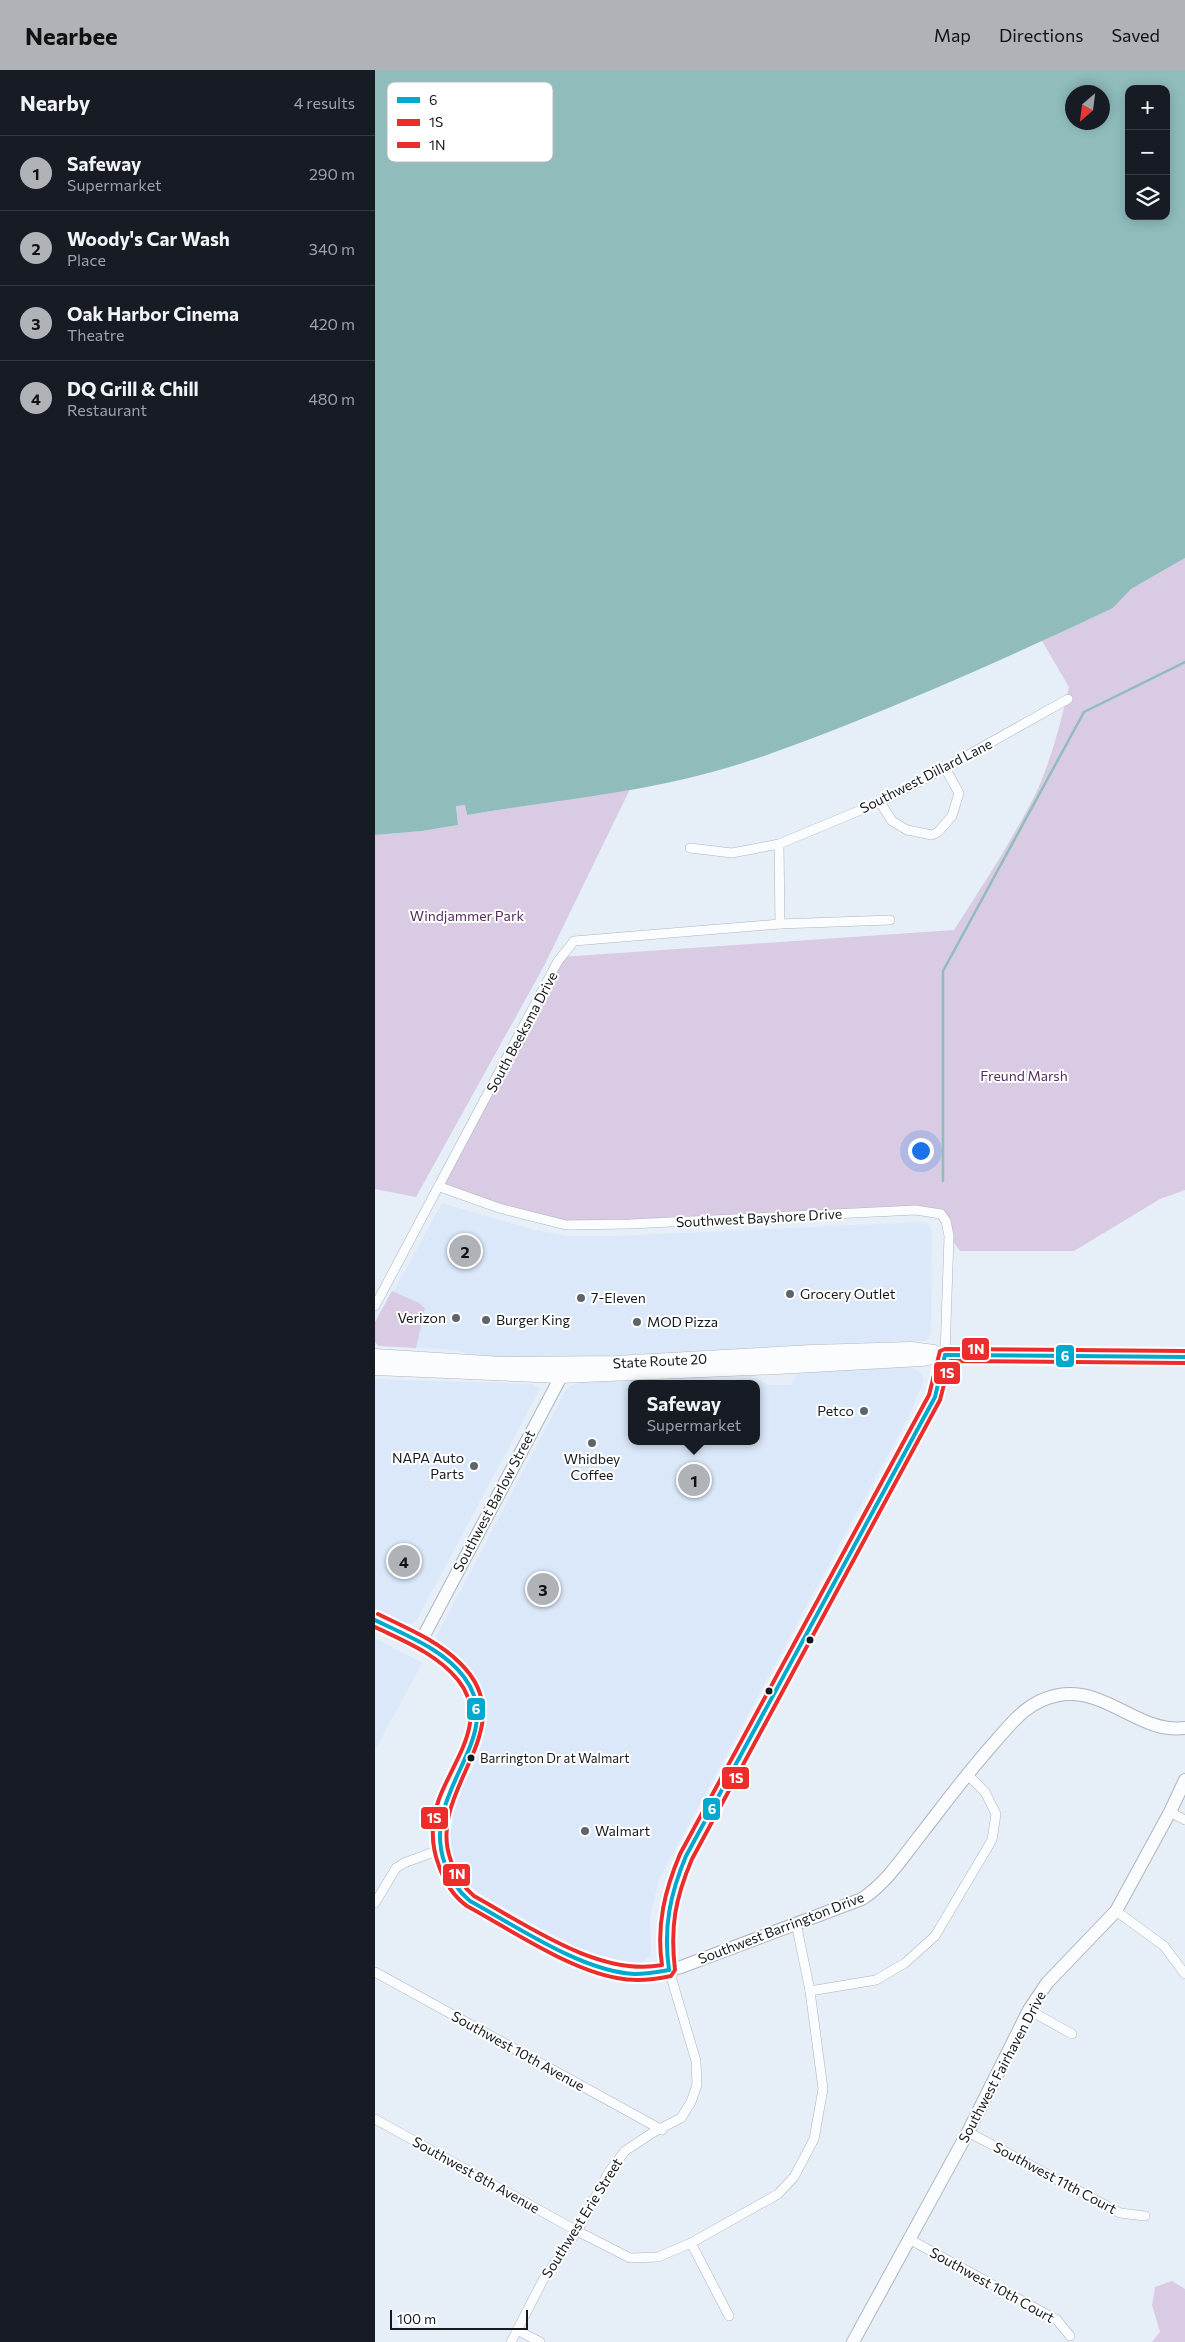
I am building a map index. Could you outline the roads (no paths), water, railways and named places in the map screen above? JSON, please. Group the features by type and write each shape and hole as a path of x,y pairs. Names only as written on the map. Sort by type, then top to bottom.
{"main road":[{"name":"State Route 20","path":"375,1356 502,1364 616,1364 911,1349 945,1355 1185,1357"},
{"name":"State Route 20","path":"375,1368 560,1376 777,1367 921,1359 945,1355"}],"street":[{"name":"Southwest Dillard Lane","path":"690,848 732,853 779,844 880,802 1068,699"},
{"path":"880,802 892,821 907,830 932,834 939,832 952,816 959,793 945,768"},
{"path":"779,844 780,924"},
{"name":"South Beeksma Drive","path":"375,1306 440,1187 558,961 575,941 780,924 890,920"},
{"name":"Southwest Bayshore Drive","path":"440,1187 499,1208 565,1224 630,1224 929,1210 941,1214 946,1222 949,1236 945,1355"},
{"name":"Southwest Erie Street","path":"511,2342 543,2280 577,2232 609,2172 625,2151 652,2133 662,2130 681,2118 691,2102 697,2085 696,2061 669,1970 664,1936 667,1908 673,1885 686,1856 935,1397 945,1355"},
{"name":"Southwest Barlow Street","path":"420,1643 563,1370 573,1364"},
{"name":"Southwest Barrington Drive","path":"375,1620 436,1652 457,1669 473,1692 476,1704 476,1735 472,1748 447,1796 442,1814 439,1850 451,1881 459,1892 470,1901 577,1959 596,1968 630,1975 655,1974 669,1970 857,1901 879,1886 967,1774 1019,1714 1031,1705 1059,1695 1091,1696 1105,1701 1147,1723 1162,1728 1185,1728"},
{"path":"810,1991 876,1980 905,1963 935,1936 992,1840 996,1814 985,1792 967,1774"},
{"name":"Southwest Fairhaven Drive","path":"853,2342 968,2132 1029,2010 1047,1984 1116,1911 1170,1812 1185,1780"},
{"path":"1170,1812 1185,1820"},
{"path":"375,1903 395,1868 439,1850"},
{"path":"1116,1911 1164,1946 1185,1974"},
{"name":"Southwest 8th Avenue","path":"375,2119 577,2232 630,2258 658,2257 691,2242 779,2194 794,2177 811,2146 823,2089 810,1991 796,1923"},
{"name":"Southwest 10th Avenue","path":"375,1972 662,2130"},
{"path":"1029,2010 1071,2034"},
{"name":"Southwest 11th Court","path":"968,2132 1120,2213 1145,2216"},
{"name":"Southwest 10th Court","path":"909,2239 1057,2320 1070,2336"},
{"path":"691,2242 729,2316"},
{"path":"517,2330 540,2342"}],"waterway":[{"path":"943,1181 943,971 1084,712 1185,662"}],"place":[{"name":"Woody's Car Wash","path":"465,1251"},
{"name":"Grocery Outlet","path":"790,1294"},
{"name":"7-Eleven","path":"581,1298"},
{"name":"Verizon","path":"456,1318"},
{"name":"Burger King","path":"486,1320"},
{"name":"MOD Pizza","path":"637,1322"},
{"name":"Petco","path":"864,1411"},
{"name":"Whidbey Coffee","path":"592,1443"},
{"name":"NAPA Auto Parts","path":"474,1466"},
{"name":"Safeway","path":"694,1480"},
{"name":"DQ Grill & Chill","path":"404,1561"},
{"name":"Oak Harbor Cinema","path":"543,1589"},
{"name":"Barrington Dr at Walmart","path":"471,1758"},
{"name":"Walmart","path":"585,1831"}],"park label":[{"name":"Windjammer Park","path":"467,916"},
{"name":"Freund Marsh","path":"1024,1076"}]}
